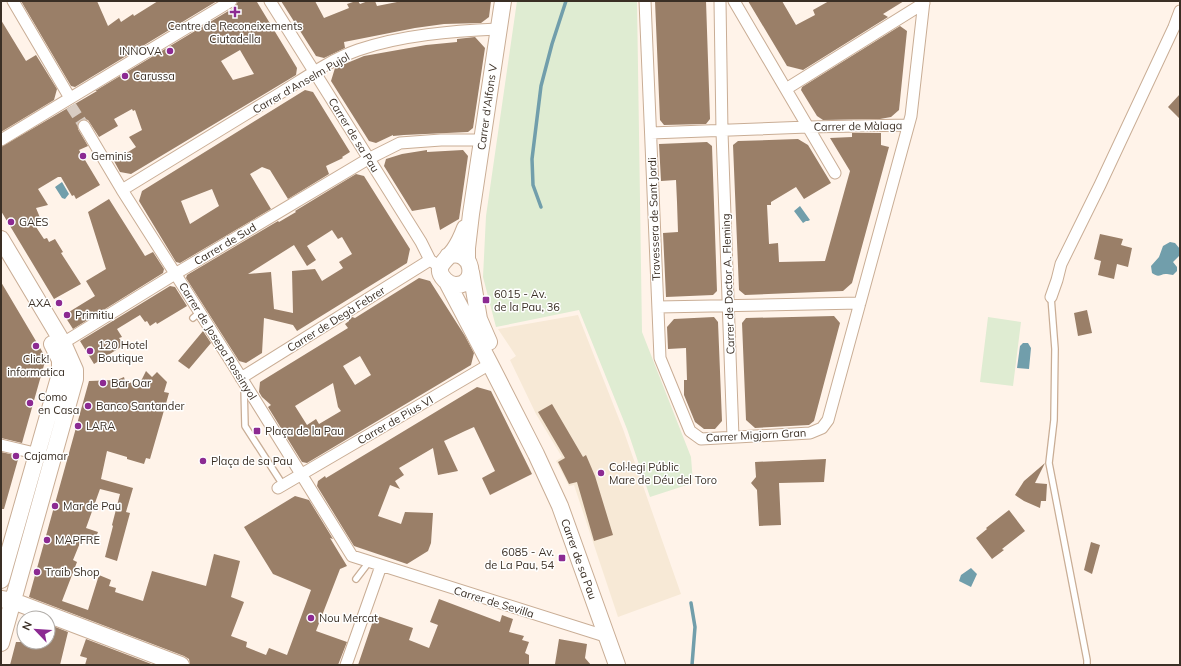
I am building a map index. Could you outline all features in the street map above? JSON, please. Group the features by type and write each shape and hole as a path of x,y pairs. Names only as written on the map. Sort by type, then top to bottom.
{"street":[{"path":"13,1 70,101"},
{"path":"1,140 70,101 231,1"},
{"name":"Carrer de sa Pau","path":"270,1 368,159 440,261"},
{"name":"Carrer d'Alfons V","path":"469,266 467,248 471,214 503,1"},
{"name":"Travessera de Sant Jordi","path":"645,1 660,358 690,431"},
{"name":"Carrer de Doctor A. Fleming","path":"720,1 722,132 733,437"},
{"path":"734,1 835,172"},
{"path":"1179,1 1180,6"},
{"path":"786,89 924,2"},
{"path":"658,308 860,302 911,116 924,2"},
{"path":"1051,297 1061,264 1104,178 1180,11"},
{"name":"Carrer d'Anselm Pujol","path":"122,190 315,72 358,50 388,42 427,35 468,30 498,29"},
{"name":"Carrer de Màlaga","path":"722,132 808,127 908,125"},
{"name":"Carrer de Josepa Rossinyol","path":"84,126 122,190 176,274 197,315 243,381 300,475 352,556"},
{"path":"651,133 722,132"},
{"name":"Carrer de Sud","path":"62,351 176,274 368,159 400,144 441,140 482,140"},
{"name":"Carrer d'Alfons V","path":"440,261 453,252 462,236 471,214"},
{"path":"1,239 62,351"},
{"path":"452,255 460,255 469,266 468,279 462,284 454,285 447,282 442,276 440,261 452,255"},
{"path":"1,258 75,370 74,379 45,455 6,545 1,580"},
{"name":"Carrer de Degà Febrer","path":"243,381 440,261"},
{"name":"Carrer de sa Pau","path":"469,266 480,319 536,454"},
{"name":"Carrer de sa Pau","path":"447,282 536,454 560,506 617,665"},
{"name":"Carrer Migjorn Gran","path":"690,431 701,439 810,433 822,428 828,420 860,302"},
{"name":"Carrer de Pius VI","path":"300,475 490,364"},
{"path":"1,445 45,455"},
{"path":"1,643 7,600 27,550 45,455"},
{"path":"280,487 300,475"},
{"path":"6,545 27,550"},
{"name":"Carrer de Sevilla","path":"352,556 608,637"},
{"path":"346,665 381,566"},
{"path":"7,600 178,664"}],"lane":[{"path":"1051,297 1055,349 1054,420 1049,463 1087,665"},
{"path":"243,381 245,426 280,487"},
{"path":"356,579 369,562"}],"shaded area":[{"name":"Col·legi Públic Mare de Déu del Toro","path":"578,315 623,429 681,594 618,617 574,485 569,486 556,461 562,457 536,414 510,360 516,356 498,329"}],"green space":[{"path":"517,1 637,1 642,332 691,457 693,483 650,497 627,429 579,310 496,327 483,277 486,216"},
{"path":"988,317 1021,322 1013,386 980,382"}],"water":[{"path":"62,182 69,194 65,199 62,198 55,187"},
{"path":"800,206 810,220 803,223 794,211"},
{"path":"1170,242 1175,243 1180,249 1179,256 1173,262 1177,267 1177,271 1173,275 1155,275 1152,273 1151,266 1159,257 1163,246"},
{"path":"1023,343 1028,343 1031,348 1029,369 1017,368 1020,346"},
{"path":"971,568 977,574 971,587 959,581 961,575"}],"building":[{"path":"21,1 97,1 108,26 119,18 121,22 133,14 134,16 158,1 217,1 75,87 71,86"},
{"path":"238,1 257,2 297,68 296,75 131,174 120,172 114,161 136,147 129,137 142,130 135,110 133,111 132,109 114,119 118,126 99,137 88,120 80,120 78,123 78,129 88,146 79,150 100,185 76,199 74,195 72,196 61,177 58,177 38,189 48,205 36,208 41,220 34,224 44,239 47,238 49,242 55,239 63,252 61,253 81,284 54,299 1,211 1,147 97,91 95,91 235,7","holes":["240,50 254,74 233,80 221,61"]},
{"path":"281,1 315,1 324,18 349,8 347,4 356,1 360,4 368,1 375,1 377,6 402,1 491,1 489,17 481,23 444,24 415,28 344,42 345,48 324,58 316,56"},
{"path":"655,1 706,1 710,119 706,124 664,125 660,120"},
{"path":"748,1 782,1 796,25 815,15 813,10 829,1 904,1 883,14 888,17 803,70 787,66"},
{"path":"1,20 26,61 36,55 57,89 54,100 1,132"},
{"path":"900,26 907,31 899,110 891,117 880,119 823,120 817,116 801,90 802,87"},
{"path":"475,37 485,48 473,128 468,132 393,135 376,143 369,141 331,81 335,68 364,56 426,45 457,42 457,39"},
{"path":"305,90 313,92 350,152 342,157 343,158 326,166 329,174 288,199 270,170 262,167 250,174 271,209 180,263 176,262 139,201 142,191","holes":["212,189 219,206 190,224 181,201"]},
{"path":"1180,94 1180,119 1168,107"},
{"path":"852,133 881,133 881,145 889,147 852,283 843,291 745,295 739,290 733,145 738,141 798,139 808,145 831,183 804,199 796,187 771,202 771,205 767,205 769,244 778,243 779,262 825,261 850,171 830,138 852,137"},
{"path":"707,142 712,146 717,291 713,295 666,297 663,233 678,232 676,180 661,181 659,144"},
{"path":"427,150 427,152 463,150 468,156 459,219 440,230 435,207 412,211 384,166 386,159 402,154"},
{"path":"356,174 364,176 410,249 407,263 297,331 293,325 264,318 262,353 246,363 239,361 186,278 187,275 278,221 279,222 296,212 295,211","holes":["332,230 338,239 342,237 352,254 339,262 343,268 322,281 315,269 292,271 293,313 274,309 271,272 248,274 294,245 307,266 316,260 307,246"]},
{"path":"109,199 145,256 153,252 164,269 163,273 73,329 64,315 95,296 86,281 106,269 88,212"},
{"path":"1100,234 1123,239 1121,245 1132,248 1128,267 1117,264 1114,279 1098,275 1101,261 1094,259"},
{"path":"419,278 430,281 474,353 471,365 307,463 302,462 268,407 271,405 259,392 260,382 348,328 345,324 352,317 355,318","holes":["360,356 371,375 355,385 343,366","333,383 338,407 341,411 319,424 316,419 307,425 295,406"]},
{"path":"1,282 46,358 22,443 1,438"},
{"path":"170,286 175,287 187,306 157,324 156,322 150,326 140,315 117,329 122,337 119,338 124,345 94,364 80,341"},
{"path":"1087,310 1092,333 1078,336 1074,313"},
{"path":"834,316 840,323 814,421 809,425 755,428 746,420 742,323 746,318"},
{"path":"714,317 718,322 722,421 715,429 704,429 695,422 684,395 684,380 687,380 686,348 668,349 667,327 674,319"},
{"path":"203,331 211,343 189,369 178,361"},
{"path":"146,371 152,377 157,372 167,382 164,392 169,393 150,459 146,458 144,464 107,451 101,479 133,488 126,512 130,513 117,561 105,557 120,494 100,489 86,528 98,532 94,542 82,538 73,560 77,562 62,601 88,610 99,575 111,580 109,586 116,588 115,592 143,601 152,571 206,586 214,554 240,561 231,597 244,602 231,636 247,642 246,647 266,655 269,648 287,655 311,590 273,574 244,527 295,496 309,500 333,539 330,538 347,566 340,569 316,631 347,642 338,665 190,665 189,659 184,656 29,597 89,381 117,380 124,377 125,381 139,385"},
{"path":"477,387 491,391 532,474 490,495 482,478 495,471 474,427 444,441 458,471 438,475 433,448 399,468 404,475 395,481 400,489 390,485 378,516 401,524 405,512 433,513 431,543 428,551 407,564 354,546 317,486 318,481 325,476 326,478"},
{"path":"552,404 583,457 586,455 595,476 613,535 594,541 577,482 569,484 558,462 565,458 538,412"},
{"path":"1,452 19,456 4,509 1,509"},
{"path":"826,459 824,482 779,483 781,525 759,526 757,490 751,483 756,477 755,462"},
{"path":"1045,463 1035,483 1047,484 1046,501 1041,501 1040,508 1015,495 1024,481"},
{"path":"1009,510 1025,531 992,559 976,538"},
{"path":"1091,542 1100,545 1092,574 1084,570"},
{"path":"439,599 500,622 502,615 513,619 509,632 524,636 522,640 529,642 525,653 529,655 529,665 358,665 375,615 413,628 409,640 429,648 438,625 430,622"},
{"path":"56,627 68,632 60,665 10,665 16,642 16,650 56,650"},
{"path":"86,639 154,665 85,665 87,658 80,656"},
{"path":"559,639 587,644 585,658 591,665 555,664"}],"waterway":[{"path":"541,207 533,185 532,159 541,86 552,44 566,1"},
{"path":"691,603 695,627 692,665"}],"tunnel":[{"path":"71,106 84,126"}],"place":[{"name":"Centre de Reconeixements Ciutadella","path":"235,12"},
{"name":"INNOVA","path":"170,51"},
{"name":"Carussa","path":"125,76"},
{"name":"Geminis","path":"83,156"},
{"name":"GAES","path":"11,222"},
{"name":"6015 - Av. de la Pau, 36","path":"486,300"},
{"name":"AXA","path":"59,303"},
{"name":"Primitiu","path":"67,315"},
{"name":"Click! informatica","path":"36,346"},
{"name":"120 Hotel Boutique","path":"90,351"},
{"name":"Bar Oar","path":"103,383"},
{"name":"Como en Casa","path":"30,403"},
{"name":"Banco Santander","path":"88,406"},
{"name":"LARA","path":"78,426"},
{"name":"Plaça de la Pau","path":"257,431"},
{"name":"Cajamar","path":"16,456"},
{"name":"Plaça de sa Pau","path":"203,461"},
{"name":"Col·legi Públic Mare de Déu del Toro","path":"601,473"},
{"name":"Mar de Pau","path":"55,506"},
{"name":"MAPFRE","path":"47,540"},
{"name":"6085 - Av. de La Pau, 54","path":"562,558"},
{"name":"Traib Shop","path":"37,572"},
{"name":"Nou Mercat","path":"311,618"}]}
